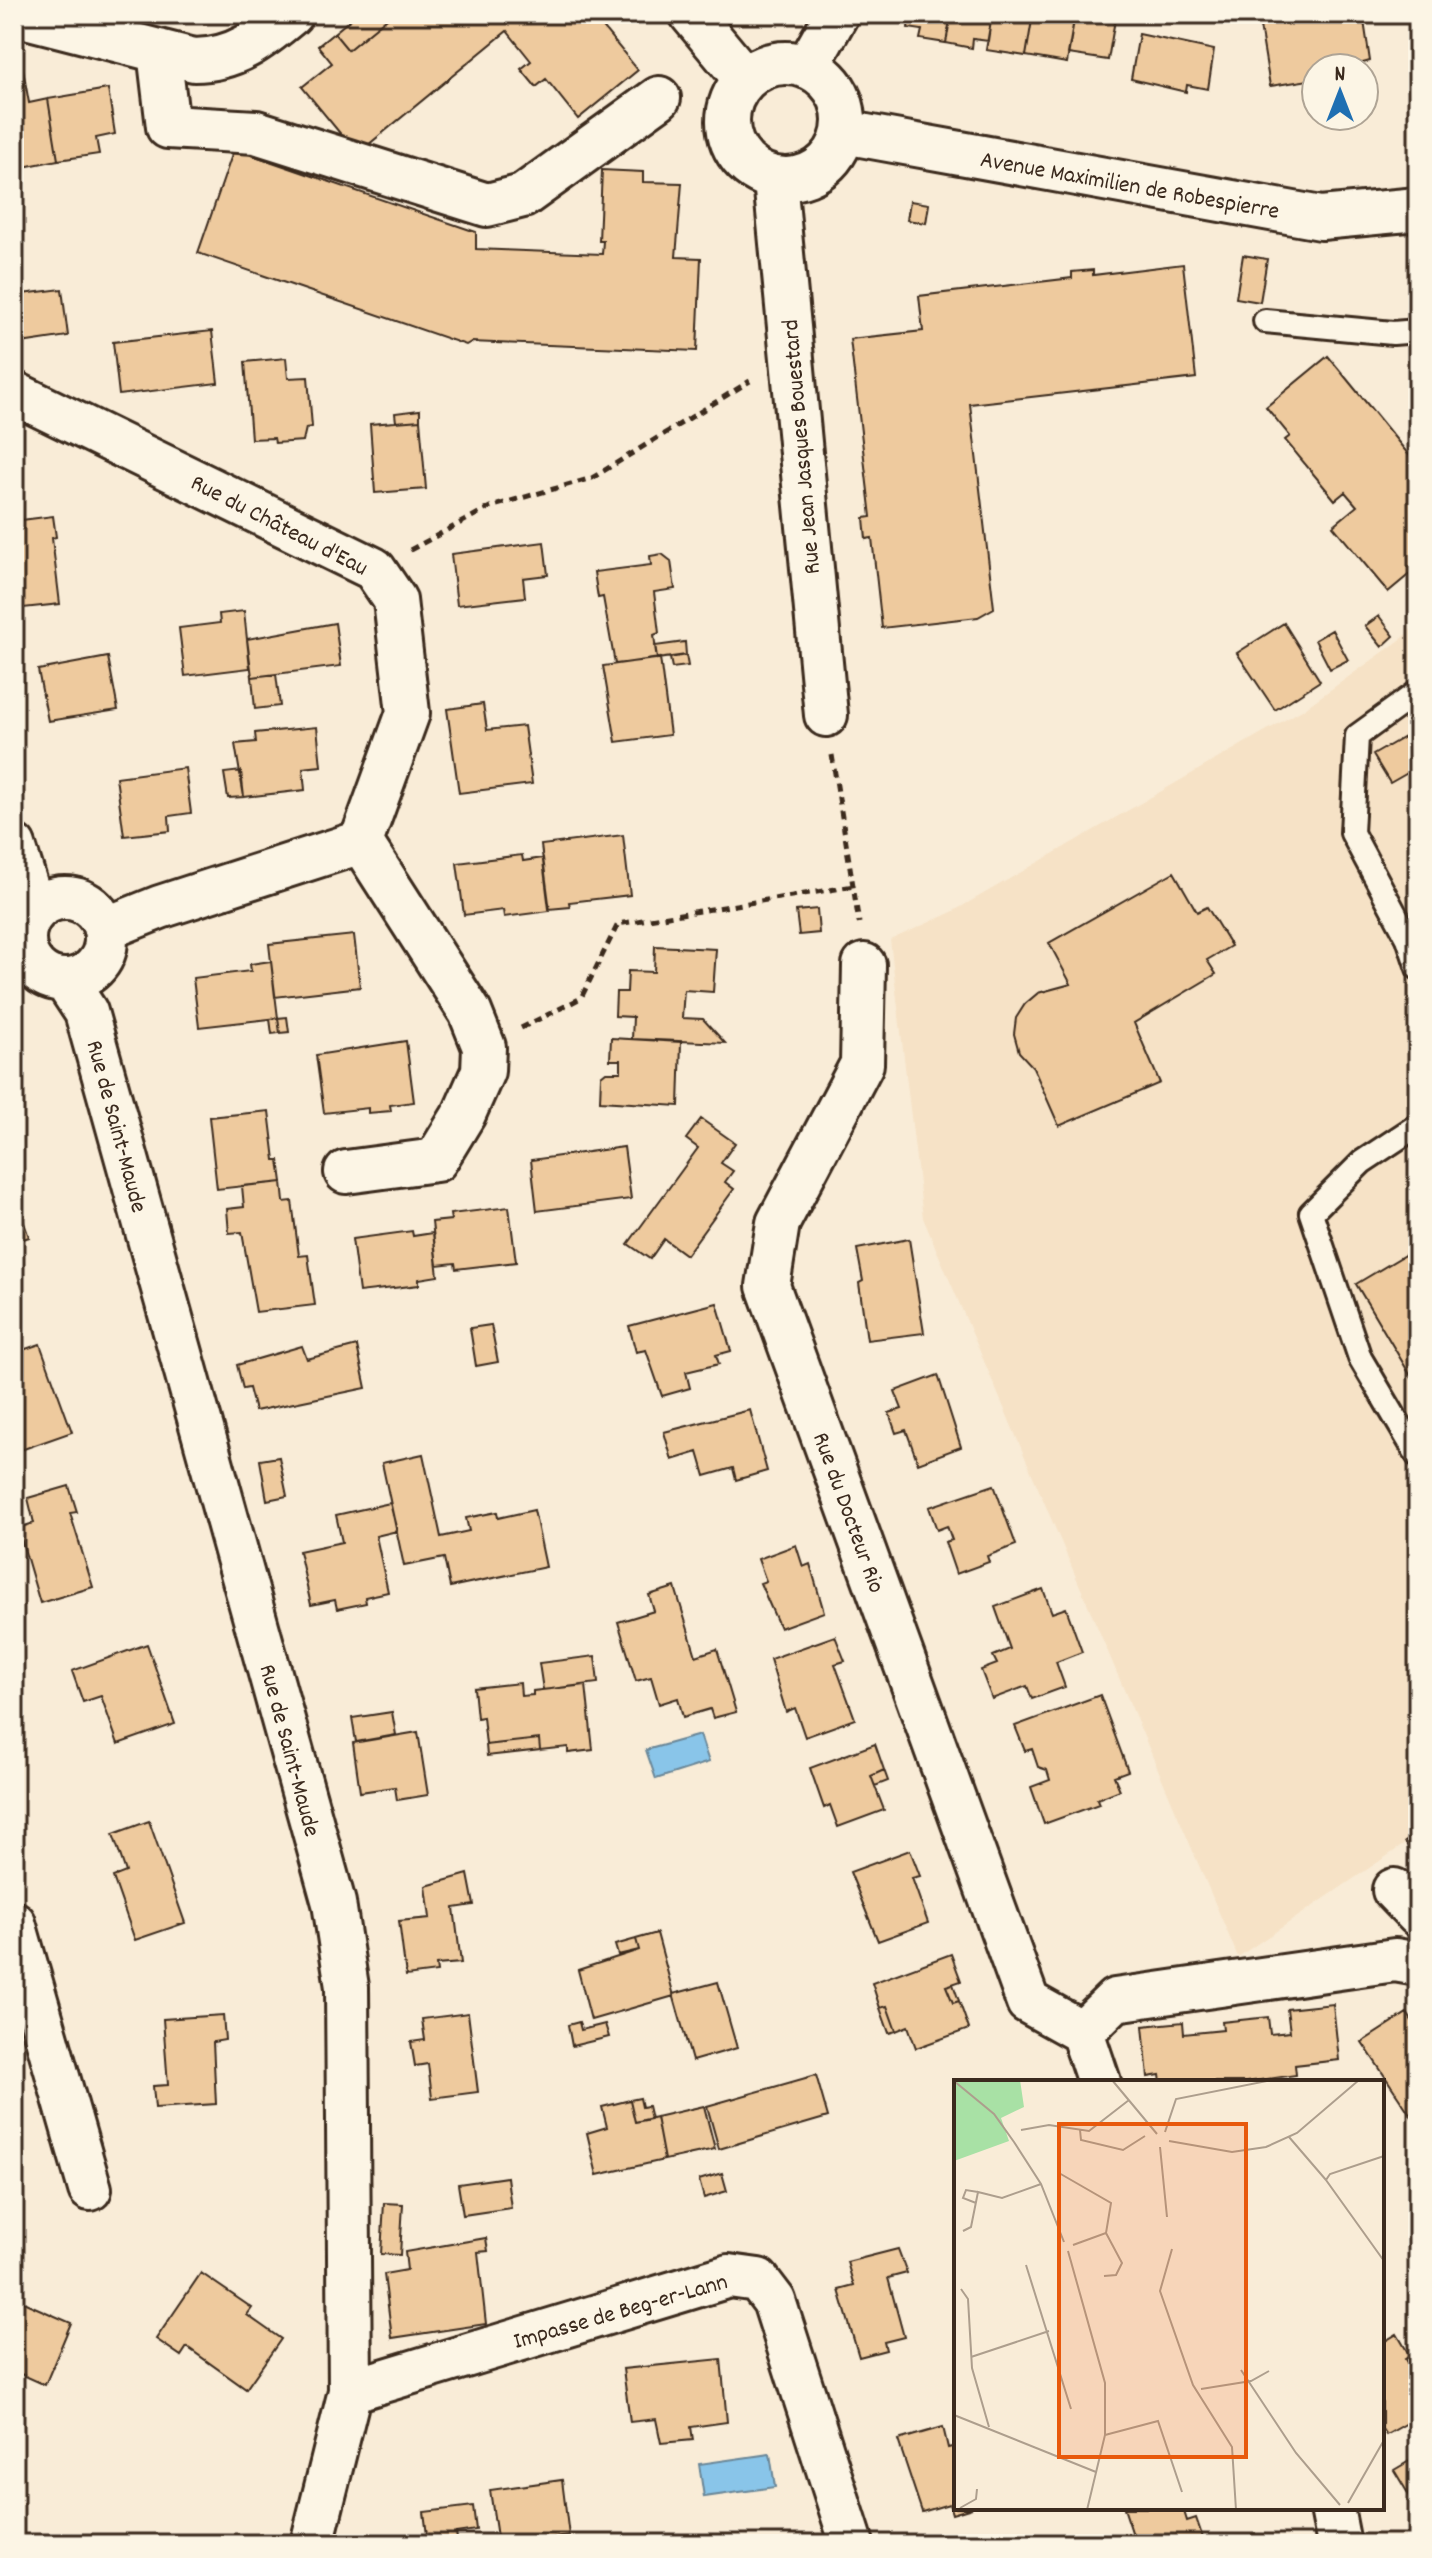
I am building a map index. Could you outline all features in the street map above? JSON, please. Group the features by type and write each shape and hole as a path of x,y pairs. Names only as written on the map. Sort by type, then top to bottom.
{"street":[{"path":"14,14 194,60 228,56 258,41 291,14"},
{"path":"691,14 745,79"},
{"path":"807,67 837,14"},
{"path":"159,51 168,127 256,132 487,205 523,196 659,98"},
{"path":"774,64 807,67 825,77 837,93 844,112 844,132 837,151 811,175 793,180 775,180 758,173 733,147 728,111 734,94 745,79 774,64"},
{"name":"Avenue Maximilien de Robespierre","path":"844,132 1321,218 1418,209"},
{"name":"Rue Jean Jasques Bouestard","path":"775,180 826,715"},
{"name":"Rue du Château d'Eau","path":"14,393 374,569 395,600 408,713 361,842"},
{"path":"105,929 160,907 361,842 470,1012 484,1047 483,1071 464,1114 436,1160 346,1172"},
{"path":"14,846 34,910 24,935 25,949 39,971 65,980 88,974 98,965 107,941 105,929 92,908 81,901 56,899 34,910"},
{"name":"Rue du Docteur Rio","path":"864,965 862,1064 778,1223 768,1286 1028,2002 1082,2032"},
{"name":"Rue de Saint-Maude","path":"65,980 86,1012 334,1903 347,1987 350,2391 312,2544"},
{"path":"14,1923 90,2189"},
{"path":"1098,2080 1082,2032 1115,2000 1395,1960 1418,1964"},
{"name":"Impasse de Beg-er-Lann","path":"350,2391 729,2276 758,2280 774,2301 852,2544"},
{"path":"1332,2510 1339,2544"}],"lane":[{"path":"1265,321 1393,333 1418,331"},
{"path":"1418,692 1357,736 1352,833 1408,938 1418,968"},
{"path":"1418,1125 1362,1162 1311,1213 1360,1358 1418,1456"}],"path":[{"path":"374,569 490,507 592,478 792,355"},
{"path":"826,715 864,965"},
{"path":"484,1047 581,998 618,924 854,886"}],"shaded area":[{"path":"1418,622 1418,1835 1238,1957 923,1218 890,940 952,912 1302,710 1403,638"}],"water":[{"path":"700,1735 709,1762 656,1779 646,1750"},
{"path":"770,2454 775,2487 704,2497 699,2464"}],"building":[{"path":"357,14 392,14 348,50 334,33"},
{"path":"392,14 592,14 638,70 578,119 546,79 536,87 521,69 531,61 507,31 357,154 302,87 332,63 318,46 334,33 348,50"},
{"path":"910,14 951,14 946,43 920,39 922,30 908,28"},
{"path":"951,14 992,14 988,41 973,39 972,48 946,43"},
{"path":"992,14 1033,14 1026,56 986,50"},
{"path":"1033,14 1075,14 1067,63 1026,56"},
{"path":"1075,14 1116,14 1108,60 1068,54"},
{"path":"1334,14 1363,14 1369,52 1300,52 1300,81 1270,86 1260,26"},
{"path":"1139,34 1214,50 1208,89 1187,85 1186,92 1131,79"},
{"path":"1418,52 1418,93 1411,53"},
{"path":"23,70 29,103 48,99 58,160 18,168 14,145 14,71"},
{"path":"108,89 115,134 96,138 99,154 58,160 48,99"},
{"path":"234,149 476,232 476,249 602,254 603,241 599,241 602,170 643,172 643,182 682,183 676,257 701,258 697,351 471,342 466,345 198,253"},
{"path":"910,201 929,204 926,223 907,220"},
{"path":"1243,255 1267,259 1260,302 1236,298"},
{"path":"1183,264 1196,378 970,404 994,608 978,617 882,628 872,538 866,539 864,518 871,517 850,339 923,331 919,296 1072,278 1072,272 1093,270 1093,275"},
{"path":"62,289 68,336 14,344 14,295"},
{"path":"212,331 218,383 119,395 113,342"},
{"path":"1328,356 1413,460 1418,456 1418,567 1388,592 1333,526 1357,506 1345,492 1335,500 1285,440 1290,436 1266,407"},
{"path":"286,358 288,378 308,377 312,427 306,428 303,441 275,443 274,438 251,439 245,362"},
{"path":"420,410 420,420 396,422 395,413"},
{"path":"420,420 426,489 375,493 370,424"},
{"path":"14,463 22,520 14,521"},
{"path":"53,516 56,537 52,538 60,604 14,609 14,521"},
{"path":"544,542 548,575 523,578 525,597 457,605 451,554"},
{"path":"662,554 671,561 675,589 654,592 659,633 654,635 657,659 615,664 603,597 598,598 594,572 651,565 650,556"},
{"path":"244,611 250,668 185,676 179,628 220,623 219,614"},
{"path":"1379,616 1394,636 1382,647 1365,626"},
{"path":"335,623 341,666 252,677 247,639"},
{"path":"1284,623 1320,681 1275,710 1237,653"},
{"path":"1332,630 1348,660 1330,669 1315,640"},
{"path":"685,642 686,655 657,659 655,646"},
{"path":"686,655 688,666 672,668 670,658"},
{"path":"108,657 118,710 48,721 38,670"},
{"path":"660,658 670,735 616,742 603,666"},
{"path":"276,674 280,706 255,709 252,677"},
{"path":"483,704 487,730 524,726 532,784 459,793 447,709"},
{"path":"317,727 321,766 303,768 305,790 244,797 235,744 256,742 255,733"},
{"path":"1418,729 1418,767 1390,783 1373,755"},
{"path":"185,768 191,813 169,816 170,831 124,836 116,777"},
{"path":"241,771 244,797 228,798 224,773"},
{"path":"623,835 630,895 569,902 570,907 549,909 541,845"},
{"path":"522,855 523,861 543,858 550,911 504,917 503,910 464,915 457,863"},
{"path":"1174,872 1197,912 1207,907 1231,946 1207,960 1216,974 1134,1023 1160,1083 1059,1126 1033,1067 1019,1052 1014,1034 1016,1018 1025,1004 1038,993 1071,984 1049,943"},
{"path":"817,909 819,933 799,935 796,911"},
{"path":"354,935 360,987 275,997 269,944"},
{"path":"655,946 716,949 713,992 684,990 682,1018 703,1019 725,1043 632,1039 633,1017 615,1016 616,992 627,992 628,971 654,972"},
{"path":"271,961 278,1018 199,1027 193,978 251,971 250,964"},
{"path":"287,1017 289,1032 280,1033 278,1018"},
{"path":"278,1018 280,1033 272,1034 270,1019"},
{"path":"611,1038 681,1042 679,1106 600,1101 601,1076 606,1072 621,1072 621,1060 610,1060"},
{"path":"406,1041 414,1102 390,1105 391,1111 368,1113 368,1108 324,1113 316,1055"},
{"path":"269,1111 275,1160 279,1160 282,1182 217,1189 209,1117"},
{"path":"701,1119 735,1143 721,1163 733,1171 725,1182 734,1189 686,1255 664,1239 650,1259 628,1244 698,1148 686,1139"},
{"path":"624,1147 631,1199 537,1211 531,1160"},
{"path":"282,1182 284,1202 292,1201 299,1256 308,1255 315,1305 256,1312 242,1232 229,1233 227,1209 244,1207 242,1186"},
{"path":"14,1194 29,1237 14,1242"},
{"path":"509,1207 516,1262 456,1269 455,1263 437,1265 432,1222 451,1220 450,1214"},
{"path":"412,1231 413,1236 433,1233 438,1276 419,1279 419,1285 359,1292 352,1239"},
{"path":"909,1239 924,1333 867,1340 859,1283 863,1281 857,1249"},
{"path":"1418,1247 1418,1388 1356,1284"},
{"path":"717,1303 731,1351 716,1355 719,1364 686,1372 690,1388 662,1396 646,1350 636,1352 629,1326"},
{"path":"491,1325 498,1362 476,1366 470,1328"},
{"path":"40,1344 72,1432 15,1452 14,1353"},
{"path":"302,1346 307,1359 357,1346 366,1388 255,1411 249,1388 243,1389 237,1365"},
{"path":"938,1375 961,1447 918,1463 906,1430 896,1433 889,1413 902,1409 895,1391"},
{"path":"750,1410 767,1471 736,1480 733,1468 705,1476 698,1452 672,1460 664,1432"},
{"path":"423,1454 441,1537 469,1531 466,1518 497,1512 498,1518 534,1510 546,1567 450,1587 444,1558 404,1566 382,1463"},
{"path":"279,1457 287,1496 267,1500 260,1460"},
{"path":"994,1485 1016,1545 987,1556 989,1562 956,1574 945,1542 952,1540 947,1526 937,1530 929,1507"},
{"path":"69,1486 77,1512 70,1513 93,1587 40,1603 18,1528 34,1523 28,1498"},
{"path":"390,1503 397,1531 376,1536 388,1592 365,1597 366,1603 337,1609 335,1600 311,1605 299,1551 342,1542 336,1515"},
{"path":"796,1545 803,1567 810,1564 824,1612 780,1628 760,1583 766,1581 758,1559"},
{"path":"675,1587 696,1656 717,1649 736,1712 713,1718 710,1709 683,1717 678,1698 659,1704 651,1677 636,1681 618,1622 654,1611 649,1595"},
{"path":"1043,1589 1052,1613 1066,1608 1082,1652 1056,1662 1065,1687 1032,1699 1027,1686 992,1699 981,1670 997,1664 993,1656 1010,1649 995,1607"},
{"path":"835,1636 845,1661 835,1664 855,1719 805,1737 795,1708 786,1712 770,1659"},
{"path":"147,1644 175,1724 118,1744 101,1696 83,1702 72,1671"},
{"path":"595,1656 598,1683 543,1690 539,1663"},
{"path":"520,1683 521,1696 533,1695 533,1691 586,1685 593,1750 568,1753 568,1747 540,1750 539,1739 486,1745 483,1717 477,1718 474,1688"},
{"path":"1100,1695 1128,1771 1114,1776 1120,1790 1097,1799 1099,1804 1044,1824 1031,1787 1050,1780 1047,1770 1038,1767 1032,1749 1025,1751 1015,1726"},
{"path":"392,1712 396,1735 356,1742 352,1718"},
{"path":"418,1732 428,1795 397,1800 395,1787 360,1792 353,1743"},
{"path":"539,1739 540,1750 487,1756 486,1745"},
{"path":"875,1744 884,1770 871,1776 884,1810 838,1827 830,1805 824,1808 810,1768"},
{"path":"884,1770 888,1781 875,1786 871,1776"},
{"path":"149,1821 185,1923 135,1940 113,1877 126,1872 113,1834"},
{"path":"1418,1835 1418,1859 1416,1860 1405,1842"},
{"path":"910,1850 920,1876 912,1878 928,1923 878,1941 850,1872"},
{"path":"468,1874 474,1905 454,1908 461,1963 436,1965 437,1972 406,1976 399,1921 430,1918 426,1886"},
{"path":"657,1933 674,1996 591,2020 578,1970 639,1950 636,1939"},
{"path":"636,1939 639,1950 618,1955 615,1945"},
{"path":"951,1954 961,1981 946,1986 953,2003 959,2001 969,2029 916,2048 908,2026 896,2031 887,2006 880,2008 872,1983"},
{"path":"718,1982 737,2048 692,2061 673,1994"},
{"path":"953,1984 959,2001 953,2003 946,1986"},
{"path":"1333,2004 1339,2060 1295,2065 1296,2075 1260,2080 1161,2080 1160,2075 1148,2077 1143,2026 1183,2022 1184,2034 1223,2030 1222,2022 1268,2017 1270,2034 1290,2032 1287,2009"},
{"path":"887,2006 896,2031 889,2033 880,2008"},
{"path":"468,2013 478,2092 432,2098 428,2064 415,2066 411,2042 425,2040 422,2019"},
{"path":"1407,2013 1418,2030 1418,2126 1362,2042"},
{"path":"223,2015 225,2040 213,2042 216,2104 155,2108 153,2086 168,2085 163,2019"},
{"path":"579,2022 581,2030 605,2024 609,2037 572,2046 568,2025"},
{"path":"816,2075 828,2117 719,2149 707,2106"},
{"path":"640,2098 642,2107 648,2106 651,2119 635,2122 630,2100"},
{"path":"630,2100 635,2122 656,2117 664,2160 597,2175 587,2133 607,2127 602,2107"},
{"path":"704,2106 715,2149 664,2160 656,2117"},
{"path":"722,2173 727,2191 704,2198 699,2180"},
{"path":"507,2177 511,2208 463,2215 458,2184"},
{"path":"384,2203 403,2204 400,2255 381,2254"},
{"path":"486,2238 488,2251 478,2252 486,2324 392,2338 384,2274 407,2270 405,2252"},
{"path":"898,2249 907,2273 888,2278 904,2337 884,2342 886,2350 859,2357 839,2290 854,2286 847,2262"},
{"path":"201,2273 252,2308 247,2315 281,2339 246,2389 187,2347 181,2356 156,2339"},
{"path":"14,2298 71,2323 45,2385 14,2371 19,2357 14,2355"},
{"path":"1397,2334 1410,2356 1405,2359 1418,2381 1411,2385 1418,2396 1418,2417 1386,2435 1384,2432 1384,2342"},
{"path":"721,2359 727,2422 691,2427 693,2440 661,2443 656,2419 630,2422 623,2369"},
{"path":"943,2427 948,2448 954,2446 954,2510 965,2510 952,2514 949,2504 922,2512 898,2440"},
{"path":"1418,2456 1418,2510 1394,2470"},
{"path":"562,2480 569,2536 498,2544 490,2490"},
{"path":"473,2506 476,2530 456,2533 458,2544 388,2544 388,2540 427,2535 424,2512"},
{"path":"1125,2510 1184,2510 1187,2521 1196,2518 1205,2544 1136,2544"}]}
